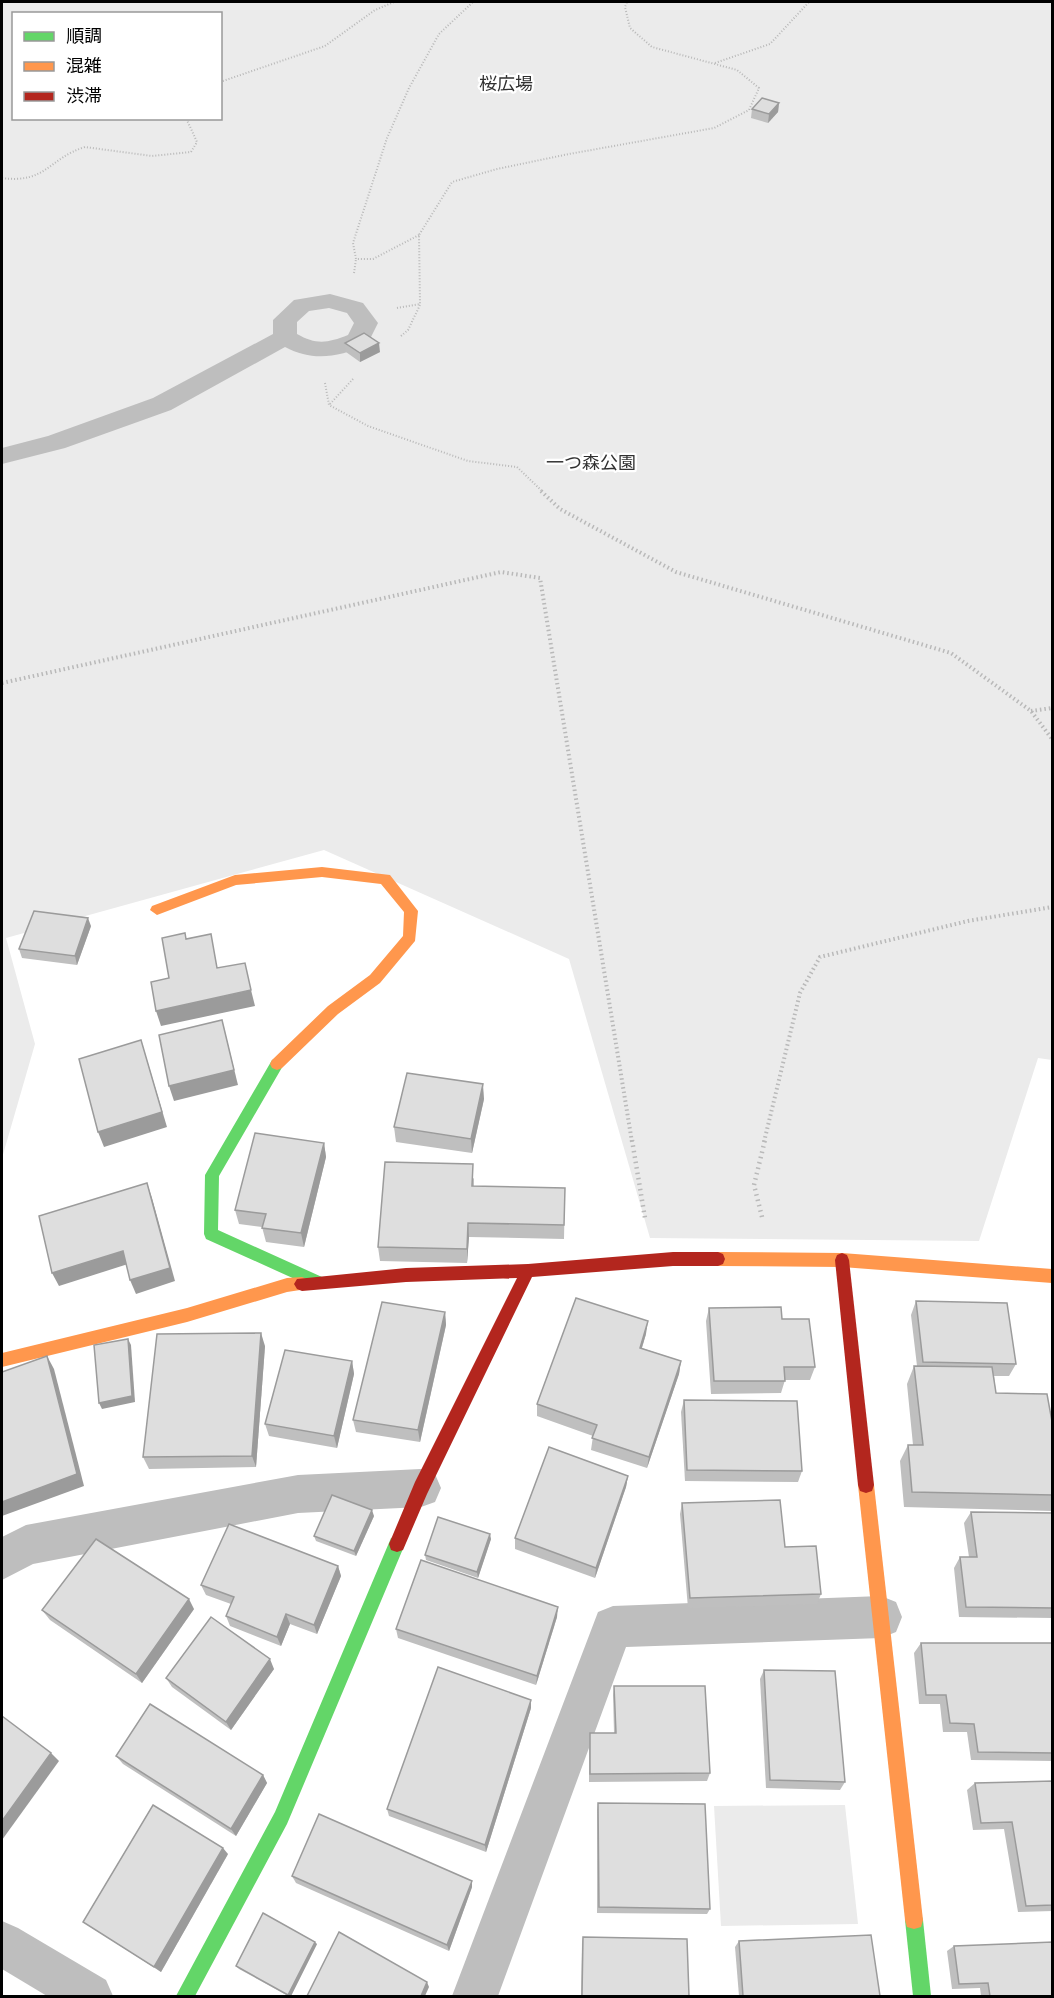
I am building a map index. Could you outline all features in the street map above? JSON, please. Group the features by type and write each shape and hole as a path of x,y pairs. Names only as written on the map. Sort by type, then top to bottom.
{"street":[{"path":"330,301 355,308 366,323 358,340 333,350 305,349 285,337 285,320 302,306 330,301"},
{"path":"2,456 56,442 162,404 285,337"},
{"path":"157,910 235,880 322,872 385,879 411,911 410,937 375,979 333,1010 273,1067 212,1175 211,1234 319,1282"},
{"path":"2,1360 187,1315 287,1285 406,1275 528,1271 652,1260 842,1260 1053,1276"},
{"path":"842,1260 922,1996"},
{"path":"185,1996 281,1818 421,1488 528,1271"},
{"path":"2,1560 26,1545 298,1494 421,1488"},
{"path":"475,1996 612,1627 881,1617"},
{"path":"2,1944 90,1996"}],"path":[{"path":"222,81 243,71 325,46 342,37 383,4 394,2"},
{"path":"473,2 439,33 391,128 353,243 356,259 373,259 419,235 452,182 497,169 559,156 714,128 749,110 759,88 736,70 652,47 630,28 625,7 627,2"},
{"path":"714,64 770,44 809,2"},
{"path":"2,178 16,180 41,175 72,152 86,147 170,158 190,152 197,142 187,120"},
{"path":"360,315 420,304 419,235"},
{"path":"319,350 329,405 368,426 468,461 518,468 560,509 676,572 951,653 1030,711 1053,739"},
{"path":"2,683 501,572 540,578 652,1260"},
{"path":"1030,711 1053,708"},
{"path":"772,1260 754,1185 800,993 820,957 968,921 1053,907"}],"green space":[{"name":"一つ森公園","path":"2,2 1052,2 1052,1060 1038,1058 979,1241 650,1238 569,959 324,850 6,938 35,1044 2,1158"},
{"path":"845,1805 858,1924 721,1926 714,1806"}],"building":[{"path":"762,98 779,103 769,114 752,109"},
{"path":"364,333 379,343 360,353 345,343"},
{"path":"34,911 88,918 75,956 19,949"},
{"path":"185,933 186,939 211,934 217,968 245,963 251,990 156,1011 151,982 169,978 162,938"},
{"path":"222,1020 234,1070 169,1086 159,1035"},
{"path":"141,1040 162,1112 98,1132 79,1059"},
{"path":"407,1073 483,1084 471,1139 394,1127"},
{"path":"255,1133 324,1143 301,1233 262,1228 266,1214 235,1210"},
{"path":"385,1162 473,1164 472,1186 565,1188 564,1225 468,1223 467,1249 378,1247"},
{"path":"147,1183 170,1268 130,1280 123,1251 52,1273 39,1216"},
{"path":"576,1298 648,1321 640,1348 681,1361 649,1457 592,1438 597,1425 537,1404"},
{"path":"916,1301 1007,1303 1016,1364 923,1362"},
{"path":"382,1302 445,1312 418,1430 353,1420"},
{"path":"781,1307 782,1319 809,1319 815,1367 784,1367 785,1381 714,1381 709,1308"},
{"path":"261,1333 252,1456 143,1457 157,1334"},
{"path":"128,1339 132,1396 99,1403 94,1345"},
{"path":"285,1350 352,1361 334,1436 265,1424"},
{"path":"47,1356 77,1474 2,1502 2,1372"},
{"path":"914,1366 992,1367 996,1393 1047,1394 1053,1427 1053,1495 912,1492 908,1445 923,1445"},
{"path":"684,1400 797,1401 802,1471 687,1470"},
{"path":"549,1447 628,1476 596,1568 515,1538"},
{"path":"332,1495 372,1510 354,1551 314,1536"},
{"path":"780,1500 785,1547 816,1546 821,1594 690,1598 682,1503"},
{"path":"971,1512 1053,1513 1053,1608 966,1607 960,1557 977,1557"},
{"path":"438,1517 490,1534 477,1572 425,1555"},
{"path":"229,1524 338,1566 314,1625 286,1614 277,1637 226,1616 234,1597 201,1585"},
{"path":"96,1539 189,1599 136,1674 42,1610"},
{"path":"421,1560 558,1607 537,1676 396,1629"},
{"path":"211,1617 270,1659 226,1722 166,1678"},
{"path":"921,1643 1053,1643 1053,1753 978,1752 974,1724 950,1723 946,1695 926,1695"},
{"path":"438,1667 531,1700 485,1845 387,1809"},
{"path":"764,1670 835,1671 845,1782 770,1780"},
{"path":"614,1686 705,1686 710,1773 590,1774 590,1733 616,1733"},
{"path":"150,1704 263,1775 231,1829 116,1756"},
{"path":"2,1716 51,1753 2,1821"},
{"path":"1053,1781 1053,1905 1026,1906 1012,1822 981,1823 975,1783"},
{"path":"598,1803 705,1804 710,1909 599,1907"},
{"path":"153,1805 223,1848 154,1967 83,1922"},
{"path":"319,1814 472,1881 447,1945 292,1876"},
{"path":"263,1913 315,1942 288,1995 236,1966"},
{"path":"339,1932 427,1982 421,1996 307,1996"},
{"path":"871,1935 880,1996 743,1996 739,1941"},
{"path":"583,1937 687,1939 689,1996 582,1996"},
{"path":"1053,1942 1053,1996 990,1996 988,1983 959,1984 954,1946"}],"traffic: fast":[{"path":"277,1064 212,1175 211,1234 317,1282"},
{"path":"185,1996 281,1818 397,1544"},
{"path":"914,1920 922,1996"}],"traffic: slow":[{"path":"157,910 235,880 322,872 385,879 411,911 410,937 375,979 333,1010 277,1064"},
{"path":"718,1259 842,1260 1052,1276"},
{"path":"2,1360 187,1315 287,1285 302,1284"},
{"path":"866,1485 914,1920"}],"traffic: jam":[{"path":"302,1284 406,1275 528,1271 673,1259 718,1259"},
{"path":"842,1260 866,1485"},
{"path":"397,1544 421,1488 528,1271"}],"park label":[{"name":"桜広場","path":"506,84"}]}
